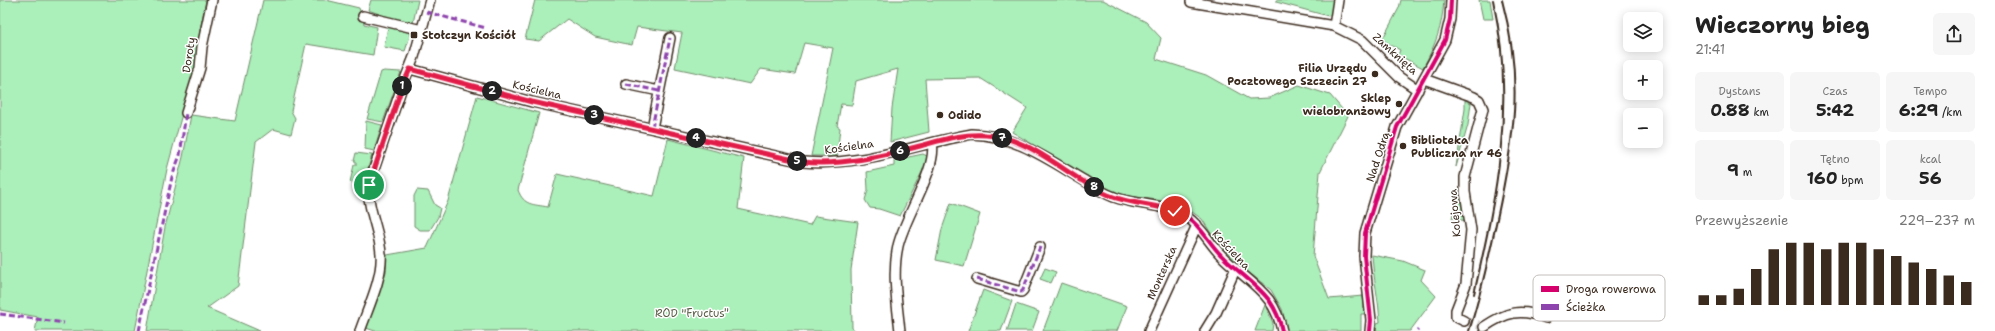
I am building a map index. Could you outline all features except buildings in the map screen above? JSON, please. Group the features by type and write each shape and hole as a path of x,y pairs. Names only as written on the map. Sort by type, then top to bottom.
{"street":[{"name":"Doroty","path":"186,113 200,68 202,47 212,0"},
{"path":"360,331 378,277 382,260 380,243 369,197 369,185 402,87 410,69 430,0"},
{"path":"1334,26 1338,0"},
{"name":"Nad Odrą","path":"1370,331 1371,320 1364,256 1365,232 1397,127 1424,79 1448,31 1451,0"},
{"name":"Zamknięta","path":"1191,2 1334,26 1362,40 1399,77 1418,90"},
{"path":"363,16 422,30"},
{"path":"652,128 670,38"},
{"name":"Kościelna","path":"410,69 532,102 786,159 822,164 869,157 972,134 1005,138 1028,148 1106,194 1121,200 1175,211 1186,216 1197,226 1235,270 1269,300 1278,316 1282,331"},
{"name":"Kolejowa","path":"1424,79 1474,97 1479,100 1483,109 1483,115 1464,179 1471,230 1464,290 1455,311 1456,317 1464,322"},
{"path":"626,84 659,91"},
{"path":"900,331 896,282 897,251 904,224 929,168 933,154 932,143"},
{"name":"Monterska","path":"1149,331 1197,226"},
{"path":"977,279 1021,292 1040,247"},
{"name":"Kościelna","path":"1205,331 1216,313 1235,270"},
{"path":"1485,328 1510,313 1533,314"}],"green space":[{"path":"0,0 206,0 200,30 194,76 167,169 135,331 35,331 38,317 0,310"},
{"path":"263,0 326,0 359,8 364,24 377,27 373,55 306,44 291,111 295,118 291,134 273,129 256,142 238,286 207,308 260,331 147,331 165,227 183,157 191,115 235,121"},
{"path":"371,0 418,0 413,23 408,24 368,10"},
{"path":"535,0 1103,0 1146,22 1161,38 1156,59 1206,75 1249,99 1269,98 1299,85 1330,95 1348,116 1320,172 1313,256 1329,299 1363,296 1365,314 1361,314 1361,331 1287,331 1282,309 1271,290 1238,264 1212,235 1202,219 1185,207 1157,200 1124,195 1106,188 1012,132 1027,108 980,78 925,79 929,132 890,142 892,108 898,69 856,81 852,105 841,104 837,126 840,128 837,156 811,156 833,48 804,43 795,74 761,69 750,84 675,68 682,33 637,27 632,45 595,37 567,19 539,41 525,39"},
{"path":"1276,0 1335,0 1333,13 1328,16 1276,2"},
{"path":"1401,0 1444,0 1442,19 1438,35 1423,68 1398,55 1400,50 1382,40 1399,8"},
{"path":"1479,0 1490,0 1493,19 1483,19"},
{"path":"388,27 411,33 405,51 384,47"},
{"path":"381,72 401,72 383,122 367,119"},
{"name":"ROD \"Fructus\"","path":"477,96 539,113 518,190 526,202 533,205 548,207 557,174 654,196 668,139 744,158 738,209 810,225 815,216 858,222 851,270 852,328 856,331 375,331 366,328 386,272 387,255 427,248 448,201"},
{"path":"1465,100 1471,103 1468,125 1456,167 1465,109"},
{"path":"366,121 382,125 374,151 365,149"},
{"path":"356,153 372,155 363,185 359,186 350,182 354,165 356,165 356,161 354,161"},
{"path":"923,154 927,156 925,166 900,216 879,209 870,208 865,200 868,190 867,172 894,166 894,160"},
{"path":"417,190 428,191 435,205 440,208 438,217 430,230 420,230 414,226 414,196"},
{"path":"1461,198 1466,221 1452,218 1457,199"},
{"path":"951,203 980,214 964,266 936,260 942,229"},
{"path":"1372,255 1403,261 1425,270 1421,280 1436,296 1410,331 1376,331 1377,323 1380,322"},
{"path":"1045,268 1056,272 1051,283 1040,279"},
{"path":"1061,283 1127,306 1117,331 1043,331"},
{"path":"983,290 1012,301 1001,331 968,331"},
{"path":"1016,304 1039,312 1032,331 1007,331"},
{"path":"1265,305 1273,323 1272,331 1255,331"}],"tunnel":[{"path":"1464,321 1479,325"}],"railway":[{"path":"1474,294 1490,220 1501,148 1503,75 1500,38 1493,0"},
{"path":"1469,331 1491,247 1512,136 1515,84 1509,29 1502,0"}],"marked path":[{"path":"426,12 486,28"},
{"path":"652,128 670,38"},
{"path":"626,84 659,91"},
{"path":"139,331 172,177 180,155 186,113"},
{"path":"977,279 1021,292 1040,247"},
{"path":"0,314 64,323"}],"cycle path":[{"path":"1370,331 1371,320 1364,256 1365,233 1397,127 1445,40 1450,19 1451,0"},
{"path":"410,69 532,102 803,162 825,163 867,158 972,134 988,135 1003,139 1045,157 1099,190 1110,195 1123,200 1170,209 1187,217 1197,225 1221,255 1264,294 1274,308 1282,331"}],"place":[{"name":"Stołczyn Kościół","path":"414,35"},
{"name":"Filia Urzędu Pocztowego Szczecin 27","path":"1375,74"},
{"name":"Sklep wielobranżowy","path":"1399,104"},
{"name":"Odido","path":"940,115"},
{"name":"Biblioteka Publiczna nr 46","path":"1403,146"}],"route":[{"path":"369,185 403,82 410,69 532,102 803,162 822,164 835,163 892,153 972,134 1005,138 1034,151 1106,194 1121,200 1167,208 1175,211"}]}
